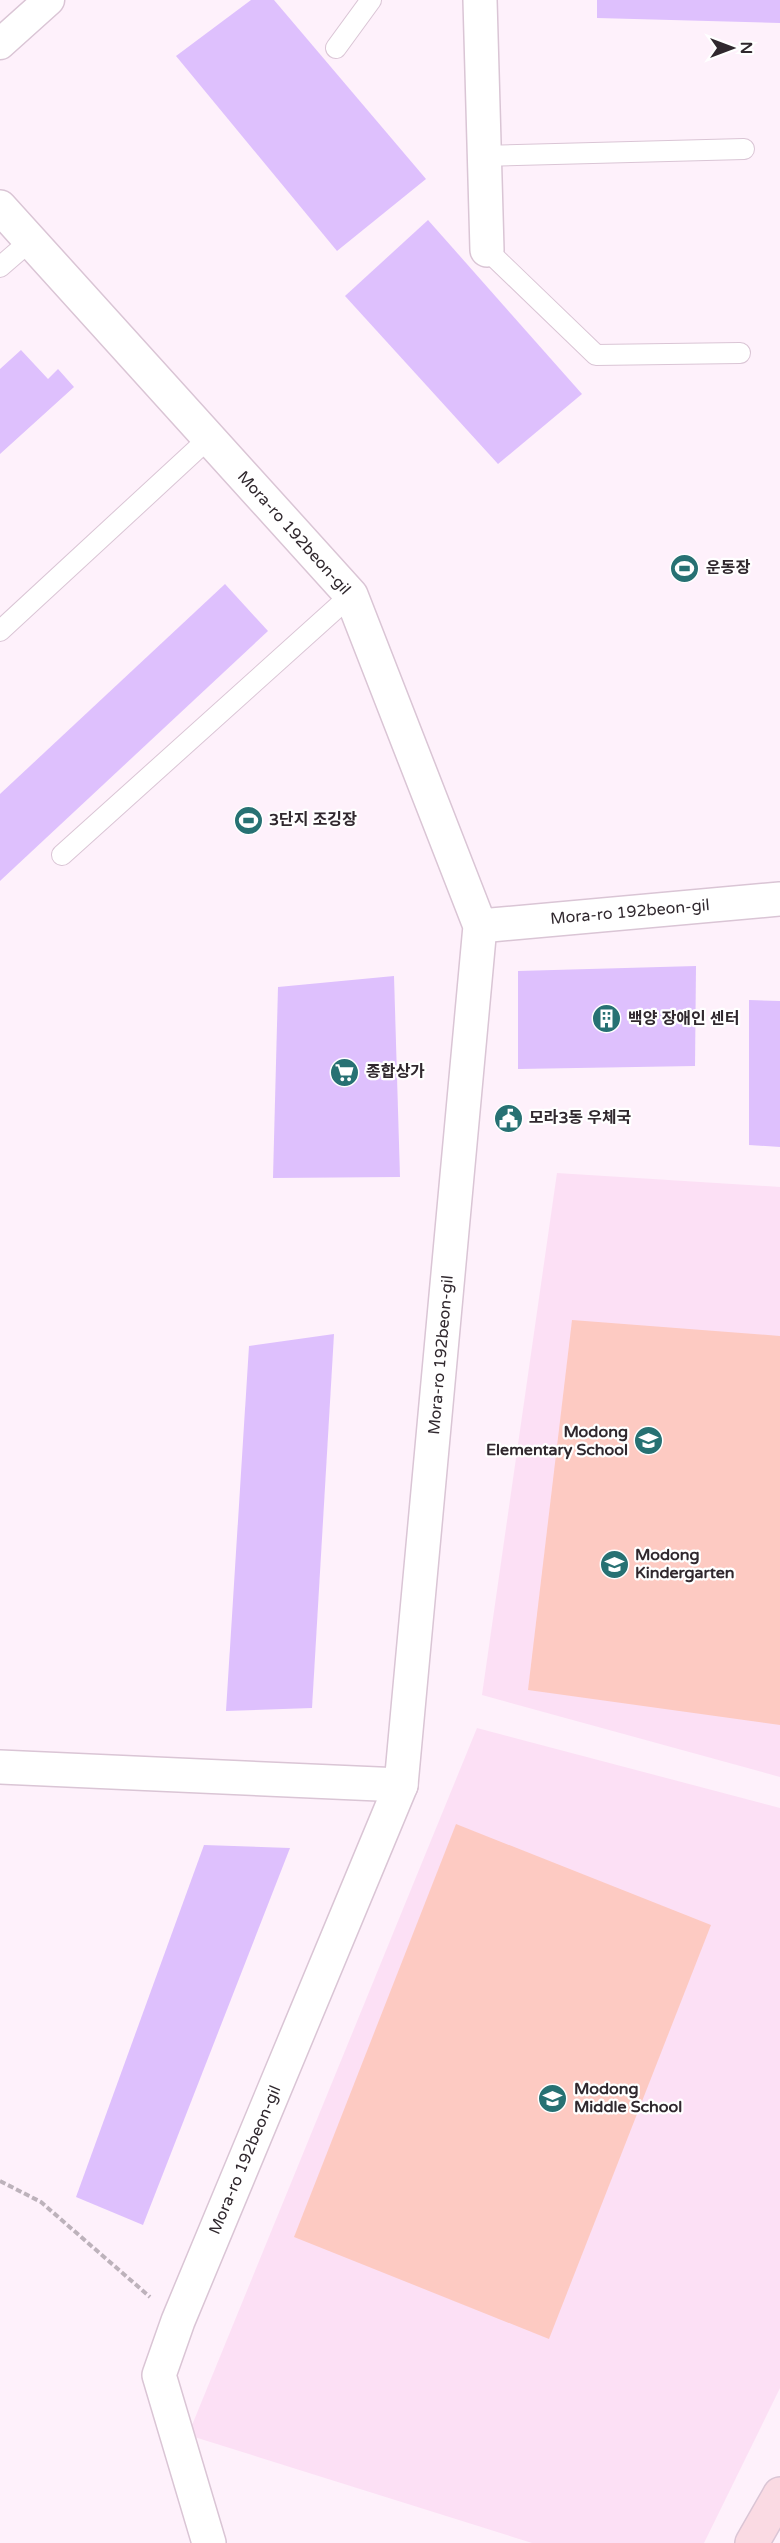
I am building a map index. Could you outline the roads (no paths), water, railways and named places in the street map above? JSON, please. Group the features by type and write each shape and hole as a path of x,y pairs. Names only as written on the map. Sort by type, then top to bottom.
{"main road":[{"path":"752,2543 780,2494"}],"street":[{"path":"0,44 49,0"},
{"path":"480,0 487,250"},
{"name":"Mora-ro 192beon-gil","path":"0,207 351,595 480,926 401,1785 178,2321 159,2375 208,2543"},
{"name":"Mora-ro 192beon-gil","path":"480,926 780,899"},
{"path":"0,1767 401,1785"}],"lane":[{"path":"336,48 371,0"},
{"path":"483,156 744,149"},
{"path":"0,267 30,241"},
{"path":"487,250 596,355 740,353"},
{"path":"0,631 209,438"},
{"path":"62,855 351,595"}],"place":[{"name":"운동장","path":"685,568"},
{"name":"3단지 조깅장","path":"248,820"},
{"name":"백양 장애인 센터","path":"607,1019"},
{"name":"종합상가","path":"345,1072"},
{"name":"모라3동 우체국","path":"508,1118"},
{"name":"Modong Elementary School","path":"649,1441"},
{"name":"Modong Kindergarten","path":"614,1564"},
{"name":"Modong Middle School","path":"553,2098"}]}
